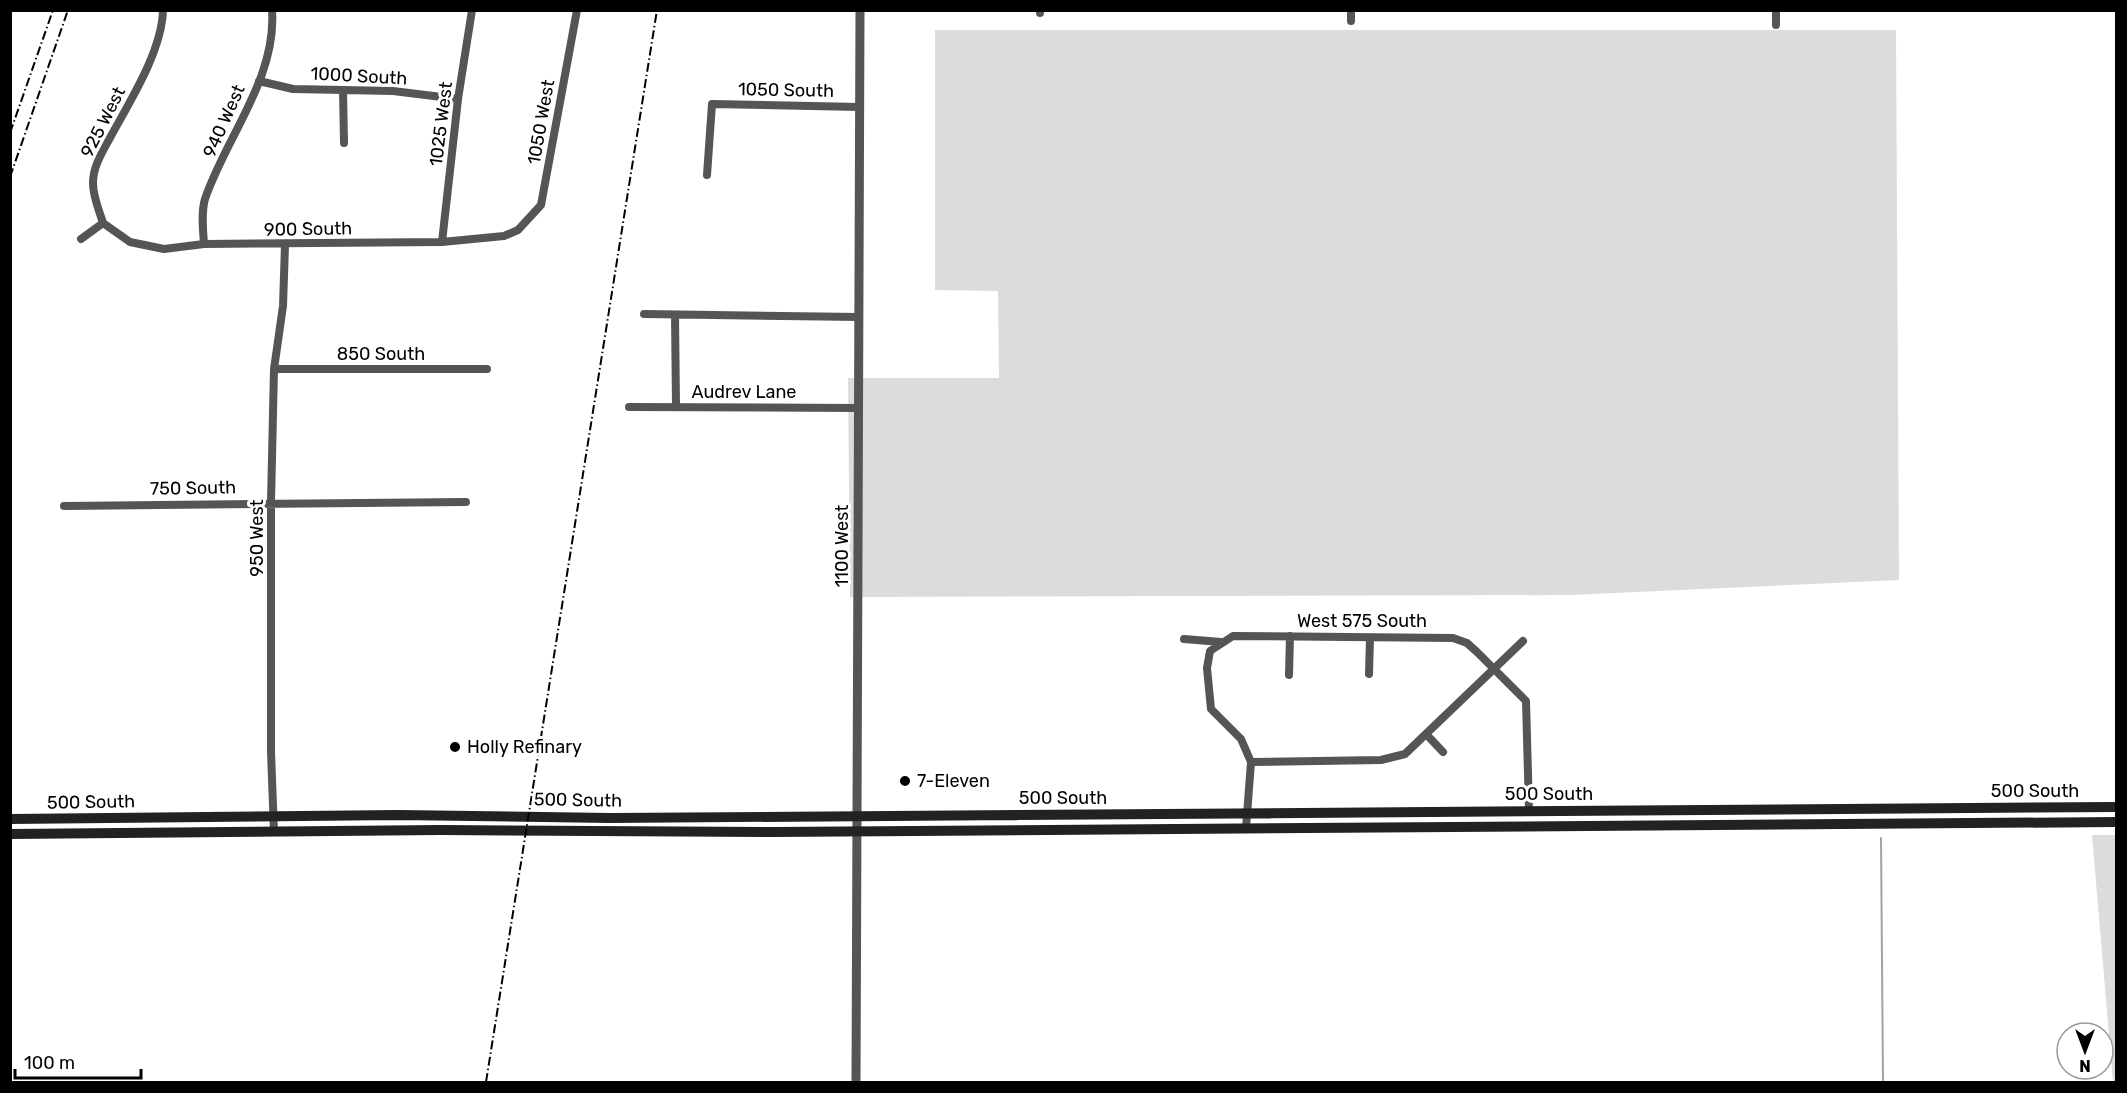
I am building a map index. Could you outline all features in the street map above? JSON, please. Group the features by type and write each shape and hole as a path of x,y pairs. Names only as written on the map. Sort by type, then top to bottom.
{"main road":[{"name":"500 South","path":"10,819 1246,814 2116,807"},
{"name":"500 South","path":"10,834 856,831 2116,822"}],"street":[{"name":"925 West","path":"104,223 94,197 93,181 97,163 146,68 163,23 163,10"},
{"name":"940 West","path":"204,244 205,200 258,81 274,35 272,10"},
{"name":"1025 West","path":"442,242 458,99 472,10"},
{"name":"1050 West","path":"518,230 541,206 577,10"},
{"name":"1100 West","path":"856,1083 860,10"},
{"path":"1351,10 1351,21"},
{"path":"1776,10 1776,25"},
{"name":"1000 South","path":"258,81 293,88 393,91 458,99"},
{"path":"343,90 344,143"},
{"name":"1050 South","path":"707,175 711,104 860,107"},
{"path":"81,239 104,223"},
{"name":"900 South","path":"104,223 130,242 164,249 204,244 442,242 504,236 518,230"},
{"name":"950 West","path":"274,832 272,502 274,369 283,306 285,245"},
{"path":"644,314 859,317"},
{"path":"675,315 676,407"},
{"name":"850 South","path":"274,369 487,369"},
{"name":"Audrev Lane","path":"629,407 859,408"},
{"name":"750 South","path":"64,506 272,502 466,502"},
{"name":"West 575 South","path":"1185,639 1221,642 1233,636 1453,638 1467,643 1526,701 1529,811"},
{"path":"1289,675 1290,636"},
{"path":"1369,674 1370,638"},
{"path":"1251,762 1387,759 1404,754 1523,640"},
{"path":"1221,642 1210,651 1207,668 1211,709 1241,739 1251,762 1246,828"},
{"path":"1426,734 1443,752"}],"shaded area":[{"path":"935,30 1896,30 1899,580 1570,595 850,597 848,378 999,378 998,291 935,290"},
{"path":"2092,835 2116,835 2116,1082 2113,1081 2115,1081 2115,1021 2108,1021"}],"waterway":[{"path":"1881,838 1883,1082"}],"railway":[{"path":"10,133 53,10"},
{"path":"10,177 68,10"},
{"path":"486,1082 657,10"}],"place":[{"name":"Holly Refinary","path":"455,747"},
{"name":"7-Eleven","path":"905,781"}]}
